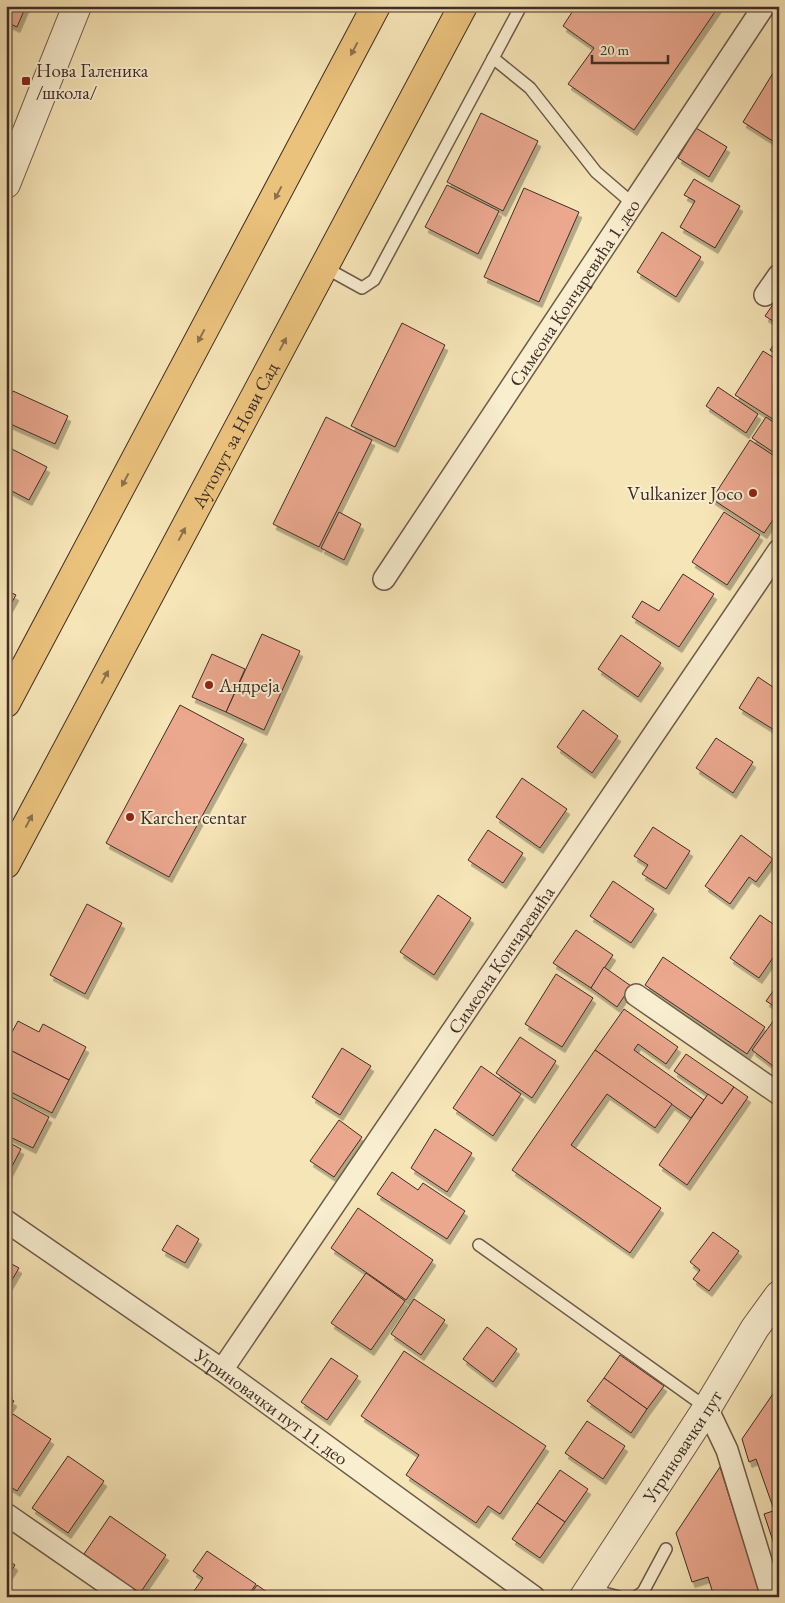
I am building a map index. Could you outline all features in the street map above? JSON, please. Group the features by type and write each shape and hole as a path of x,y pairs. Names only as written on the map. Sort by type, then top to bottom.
{"main road":[{"path":"6,702 376,6"},
{"name":"Аутопут за Нови Сад","path":"6,864 463,6"}],"street":[{"path":"6,184 77,6"},
{"name":"Симеона Кончаревића 1. део","path":"384,579 764,6"},
{"path":"765,296 779,275"},
{"name":"Симеона Кончаревића","path":"222,1370 779,550"},
{"path":"636,995 779,1094"},
{"name":"Угриновачки пут 11. део","path":"6,1221 222,1370 534,1597"},
{"name":"Угриновачки пут","path":"586,1593 707,1408 755,1328 779,1295"},
{"path":"707,1408 727,1450 772,1597"},
{"path":"6,1514 126,1597"}],"lane":[{"path":"324,267 362,288 374,280 521,6"},
{"path":"493,58 530,88 596,172 632,203"},
{"path":"478,1245 707,1408"},
{"path":"636,1597 643,1592 666,1549"},
{"path":"586,1593 619,1597"}],"building":[{"path":"6,6 26,6 17,27 6,22"},
{"path":"576,6 719,6 634,130 568,84 594,48 563,26"},
{"path":"773,73 779,77 779,145 743,122"},
{"path":"481,113 538,141 503,211 447,182"},
{"path":"696,128 727,147 709,177 678,158"},
{"path":"694,179 740,206 715,248 680,227 695,201 684,195"},
{"path":"447,185 499,211 478,254 425,227"},
{"path":"524,188 579,212 539,302 484,277"},
{"path":"662,232 701,257 676,297 637,272"},
{"path":"776,300 779,302 779,325 765,316"},
{"path":"402,323 445,345 395,447 351,426"},
{"path":"779,338 779,356 770,350"},
{"path":"763,351 779,361 779,423 735,395"},
{"path":"718,387 758,414 746,433 706,406"},
{"path":"13,391 68,416 55,444 6,422 6,406"},
{"path":"326,417 372,440 319,547 273,524"},
{"path":"766,417 779,426 779,456 752,438"},
{"path":"750,440 779,459 779,511 764,533 712,499"},
{"path":"6,446 47,467 29,500 6,488"},
{"path":"339,512 361,524 344,560 321,548"},
{"path":"724,512 760,535 727,585 692,562"},
{"path":"683,574 714,594 679,647 632,617 642,601 659,611"},
{"path":"6,590 16,595 6,613"},
{"path":"262,634 300,651 264,730 226,712"},
{"path":"621,635 661,663 638,697 598,669"},
{"path":"212,654 245,669 226,712 192,697"},
{"path":"758,677 779,691 779,733 739,708"},
{"path":"180,705 244,739 169,877 106,843"},
{"path":"583,710 618,736 592,773 557,747"},
{"path":"716,738 753,762 733,793 696,768"},
{"path":"522,778 567,809 540,848 496,817"},
{"path":"653,827 690,851 666,889 642,874 648,865 634,856"},
{"path":"488,830 523,853 503,883 468,860"},
{"path":"741,835 773,859 756,882 749,877 730,904 705,886"},
{"path":"613,881 654,909 631,943 590,916"},
{"path":"438,895 471,918 434,975 400,952"},
{"path":"87,904 122,923 85,994 50,975"},
{"path":"760,915 779,928 779,949 759,978 730,958"},
{"path":"576,930 613,955 591,988 553,963"},
{"path":"663,957 765,1027 747,1054 645,985"},
{"path":"604,967 631,986 617,1007 591,988"},
{"path":"556,974 593,998 562,1047 525,1024"},
{"path":"779,983 779,1009 766,1001"},
{"path":"624,1009 678,1047 666,1064 638,1044 634,1050 704,1100 691,1118 595,1050"},
{"path":"777,1016 779,1018 777,1069 752,1050"},
{"path":"18,1021 39,1032 43,1024 86,1047 69,1080 6,1048 6,1043"},
{"path":"520,1037 556,1061 532,1098 496,1073"},
{"path":"6,1048 69,1080 52,1113 7,1090 11,1081 6,1079"},
{"path":"342,1048 371,1066 340,1115 312,1097"},
{"path":"595,1050 672,1104 655,1128 607,1094 571,1145 661,1208 630,1253 512,1170"},
{"path":"686,1054 734,1087 722,1104 674,1071"},
{"path":"481,1066 521,1094 493,1136 453,1108"},
{"path":"734,1087 748,1097 687,1185 659,1165 708,1094 722,1104"},
{"path":"6,1094 49,1117 33,1148 6,1135"},
{"path":"339,1120 362,1137 334,1177 310,1161"},
{"path":"435,1129 472,1153 447,1192 411,1168"},
{"path":"6,1141 21,1149 6,1178"},
{"path":"392,1172 418,1190 423,1183 465,1211 447,1239 377,1194"},
{"path":"358,1208 433,1260 406,1300 331,1248"},
{"path":"177,1225 199,1239 185,1263 162,1250"},
{"path":"713,1232 739,1251 709,1291 693,1279 700,1270 690,1262"},
{"path":"6,1261 19,1268 6,1290"},
{"path":"366,1273 405,1301 371,1350 331,1323"},
{"path":"414,1299 445,1320 421,1355 391,1334"},
{"path":"487,1327 517,1349 493,1382 463,1359"},
{"path":"404,1351 546,1446 500,1514 488,1506 476,1523 406,1475 419,1455 361,1416"},
{"path":"620,1355 664,1386 647,1409 604,1378"},
{"path":"331,1358 358,1376 327,1420 301,1402"},
{"path":"604,1378 647,1409 631,1433 587,1401"},
{"path":"779,1385 779,1505 773,1507 756,1459 749,1462 742,1439"},
{"path":"6,1396 14,1401 6,1413"},
{"path":"13,1414 51,1439 17,1491 6,1484 6,1424"},
{"path":"587,1421 625,1446 603,1479 565,1453"},
{"path":"68,1456 104,1481 68,1533 32,1508"},
{"path":"720,1467 761,1597 714,1597 708,1577 692,1582 676,1533"},
{"path":"560,1470 588,1489 565,1522 537,1503"},
{"path":"537,1503 565,1522 540,1558 512,1539"},
{"path":"779,1509 779,1556 778,1556 764,1514"},
{"path":"110,1516 166,1555 140,1593 84,1554"},
{"path":"207,1551 256,1584 247,1597 190,1597 203,1578 193,1571"},
{"path":"6,1559 15,1565 6,1579"},
{"path":"257,1585 274,1597 249,1597"}],"place":[{"name":"Нова Галеника /школа/","path":"26,81"},
{"name":"Vulkanizer Joco","path":"753,493"},
{"name":"Андреја","path":"209,685"},
{"name":"Karcher centar","path":"130,817"}]}
